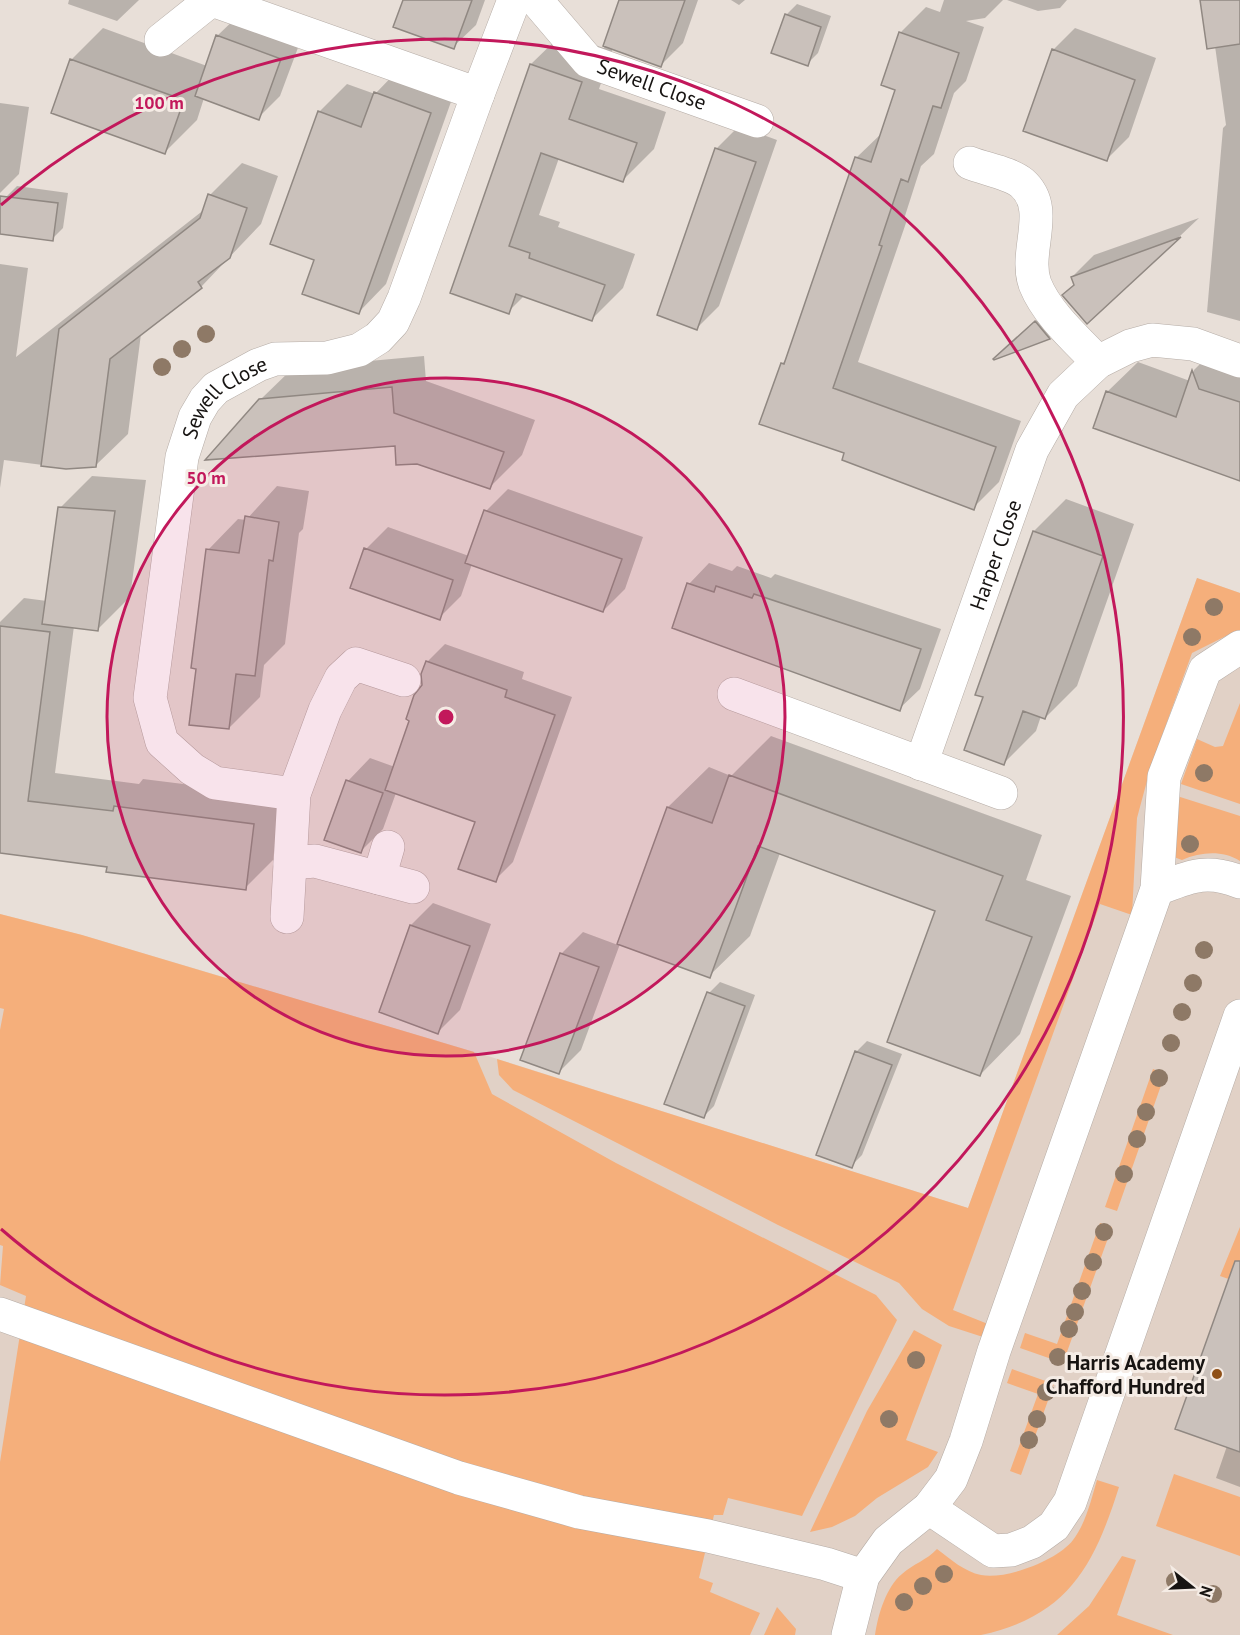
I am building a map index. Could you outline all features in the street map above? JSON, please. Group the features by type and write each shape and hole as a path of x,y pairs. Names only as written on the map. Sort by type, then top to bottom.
{"street":[{"path":"161,40 211,0 478,94"},
{"name":"Sewell Close","path":"294,794 215,783 192,769 162,742 150,698 183,456 195,417 205,400 229,379 258,364 275,359 327,358 359,350 378,338 393,322 404,298 514,0"},
{"name":"Sewell Close","path":"536,0 588,61 757,121"},
{"path":"970,163 1021,182 1032,196 1037,219 1030,254 1034,282 1045,304 1098,362"},
{"name":"Harper Close","path":"921,764 1032,450 1063,395 1098,362 1130,346 1152,340 1172,340 1193,344 1240,361"},
{"path":"848,1635 863,1576 888,1541 928,1508 951,1479 1157,888 1164,777 1205,670 1240,647"},
{"path":"287,917 294,794 325,711 341,678 356,664 404,680"},
{"path":"734,694 1001,793"},
{"path":"379,878 388,847"},
{"path":"290,862 315,861 413,887"},
{"path":"1157,888 1197,874 1222,875 1240,882"},
{"path":"928,1508 993,1551 1011,1550 1032,1542 1054,1526 1070,1502 1240,1016"},
{"path":"0,1314 459,1478 579,1512 708,1536 826,1564 863,1576"}],"shaded area":[{"path":"1197,578 1240,593 1240,1635 0,1635 0,914 82,935 488,1056 968,1208"},
{"path":"1197,578 1240,593 1240,633 1234,632 1192,653 1151,766 1137,818 1132,915 1100,904 953,1310 988,1324 983,1337 949,1326 922,1309 899,1283 778,1225 513,1090 499,1075 497,1059 968,1208"},
{"path":"1240,703 1240,804 1181,784 1197,739 1215,747 1223,746"},
{"path":"1177,796 1240,816 1240,861 1219,854 1197,855 1182,860 1171,856"},
{"path":"0,914 82,935 474,1052 492,1094 616,1163 876,1295 897,1320 802,1516 728,1498 723,1515 714,1515 699,1578 713,1583 710,1592 760,1613 750,1635 0,1635 0,1462 26,1296 0,1285 3,1246 0,1245 0,1030 4,1009 0,1008"},
{"path":"1153,1069 1165,1074 1117,1211 1105,1207"},
{"path":"1100,1223 1112,1227 1063,1363 1020,1348 1025,1333 1057,1344"},
{"path":"1240,1227 1240,1283 1220,1276"},
{"path":"914,1330 942,1345 906,1440 938,1452 928,1467 877,1498 855,1516 832,1527 810,1532 867,1411"},
{"path":"1012,1369 1054,1384 1021,1475 1010,1471 1038,1394 1007,1383"},
{"path":"1174,1474 1240,1497 1240,1556 1156,1526"},
{"path":"1097,1480 1119,1487 1099,1541 1087,1564 1073,1583 1056,1601 1036,1615 981,1635 875,1635 881,1610 891,1586 906,1571 937,1549 969,1571 992,1576 1031,1567 1056,1555 1078,1533 1088,1511"},
{"path":"1122,1556 1136,1560 1117,1615 1173,1635 1057,1635 1089,1606"},
{"path":"777,1607 796,1629 795,1635 764,1635"}],"building":[{"path":"403,0 472,0 454,49 393,27"},
{"path":"619,0 685,0 661,67 603,46"},
{"path":"1200,0 1240,0 1240,44 1207,49"},
{"path":"785,14 821,27 808,66 771,53"},
{"path":"899,32 959,53 941,108 933,106 908,182 901,179 879,245 882,246 833,388 996,447 974,510 842,460 844,453 759,424 781,363 784,364 855,157 871,162 895,90 881,85"},
{"path":"216,35 281,59 259,120 195,96"},
{"path":"1052,49 1135,80 1107,161 1023,131"},
{"path":"70,59 184,100 165,154 51,113"},
{"path":"530,64 582,82 569,119 637,143 623,182 541,153 509,246 530,253 529,258 605,285 592,321 516,294 509,314 450,293"},
{"path":"374,92 431,113 359,314 302,294 314,260 270,244 318,111 361,127"},
{"path":"715,148 756,162 697,330 657,315"},
{"path":"208,194 247,208 230,258 198,282 202,288 110,359 96,467 66,469 41,466 59,329 200,218"},
{"path":"0,196 58,203 53,241 0,234"},
{"path":"1181,237 1087,324 1062,295 1074,285 1071,277"},
{"path":"1035,321 1050,339 993,359"},
{"path":"1192,370 1199,389 1240,402 1240,481 1093,428 1106,391 1176,417"},
{"path":"392,387 394,413 504,452 490,489 417,464 396,465 395,446 205,460 259,399"},
{"path":"58,507 115,511 98,631 42,624"},
{"path":"484,510 622,559 603,612 465,563"},
{"path":"245,516 279,522 273,561 269,560 255,676 236,674 229,729 189,725 196,669 191,668 206,549 239,553"},
{"path":"1033,531 1103,556 1045,719 1023,711 1004,765 964,750 983,697 975,695"},
{"path":"364,548 453,580 440,620 350,588"},
{"path":"687,583 714,592 716,586 752,598 754,594 921,649 900,711 672,628"},
{"path":"0,626 50,632 28,801 113,811 114,806 254,824 246,890 106,872 107,867 0,853"},
{"path":"426,661 507,690 505,697 555,715 496,882 458,869 475,822 385,790 409,721 406,719 414,695 422,685 421,674"},
{"path":"729,775 1003,876 986,920 1032,937 980,1076 887,1042 935,911 758,846 710,978 617,944 667,807 712,823"},
{"path":"346,780 383,793 361,853 324,840"},
{"path":"410,925 470,946 438,1034 379,1012"},
{"path":"560,953 599,967 559,1074 520,1060"},
{"path":"707,992 745,1006 704,1118 664,1104"},
{"path":"855,1051 892,1065 852,1168 816,1155"},
{"name":"Harris Academy Chafford Hundred","path":"1235,1261 1240,1261 1240,1452 1175,1429"}],"place":[{"name":"Harris Academy Chafford Hundred","path":"1217,1374"}]}
